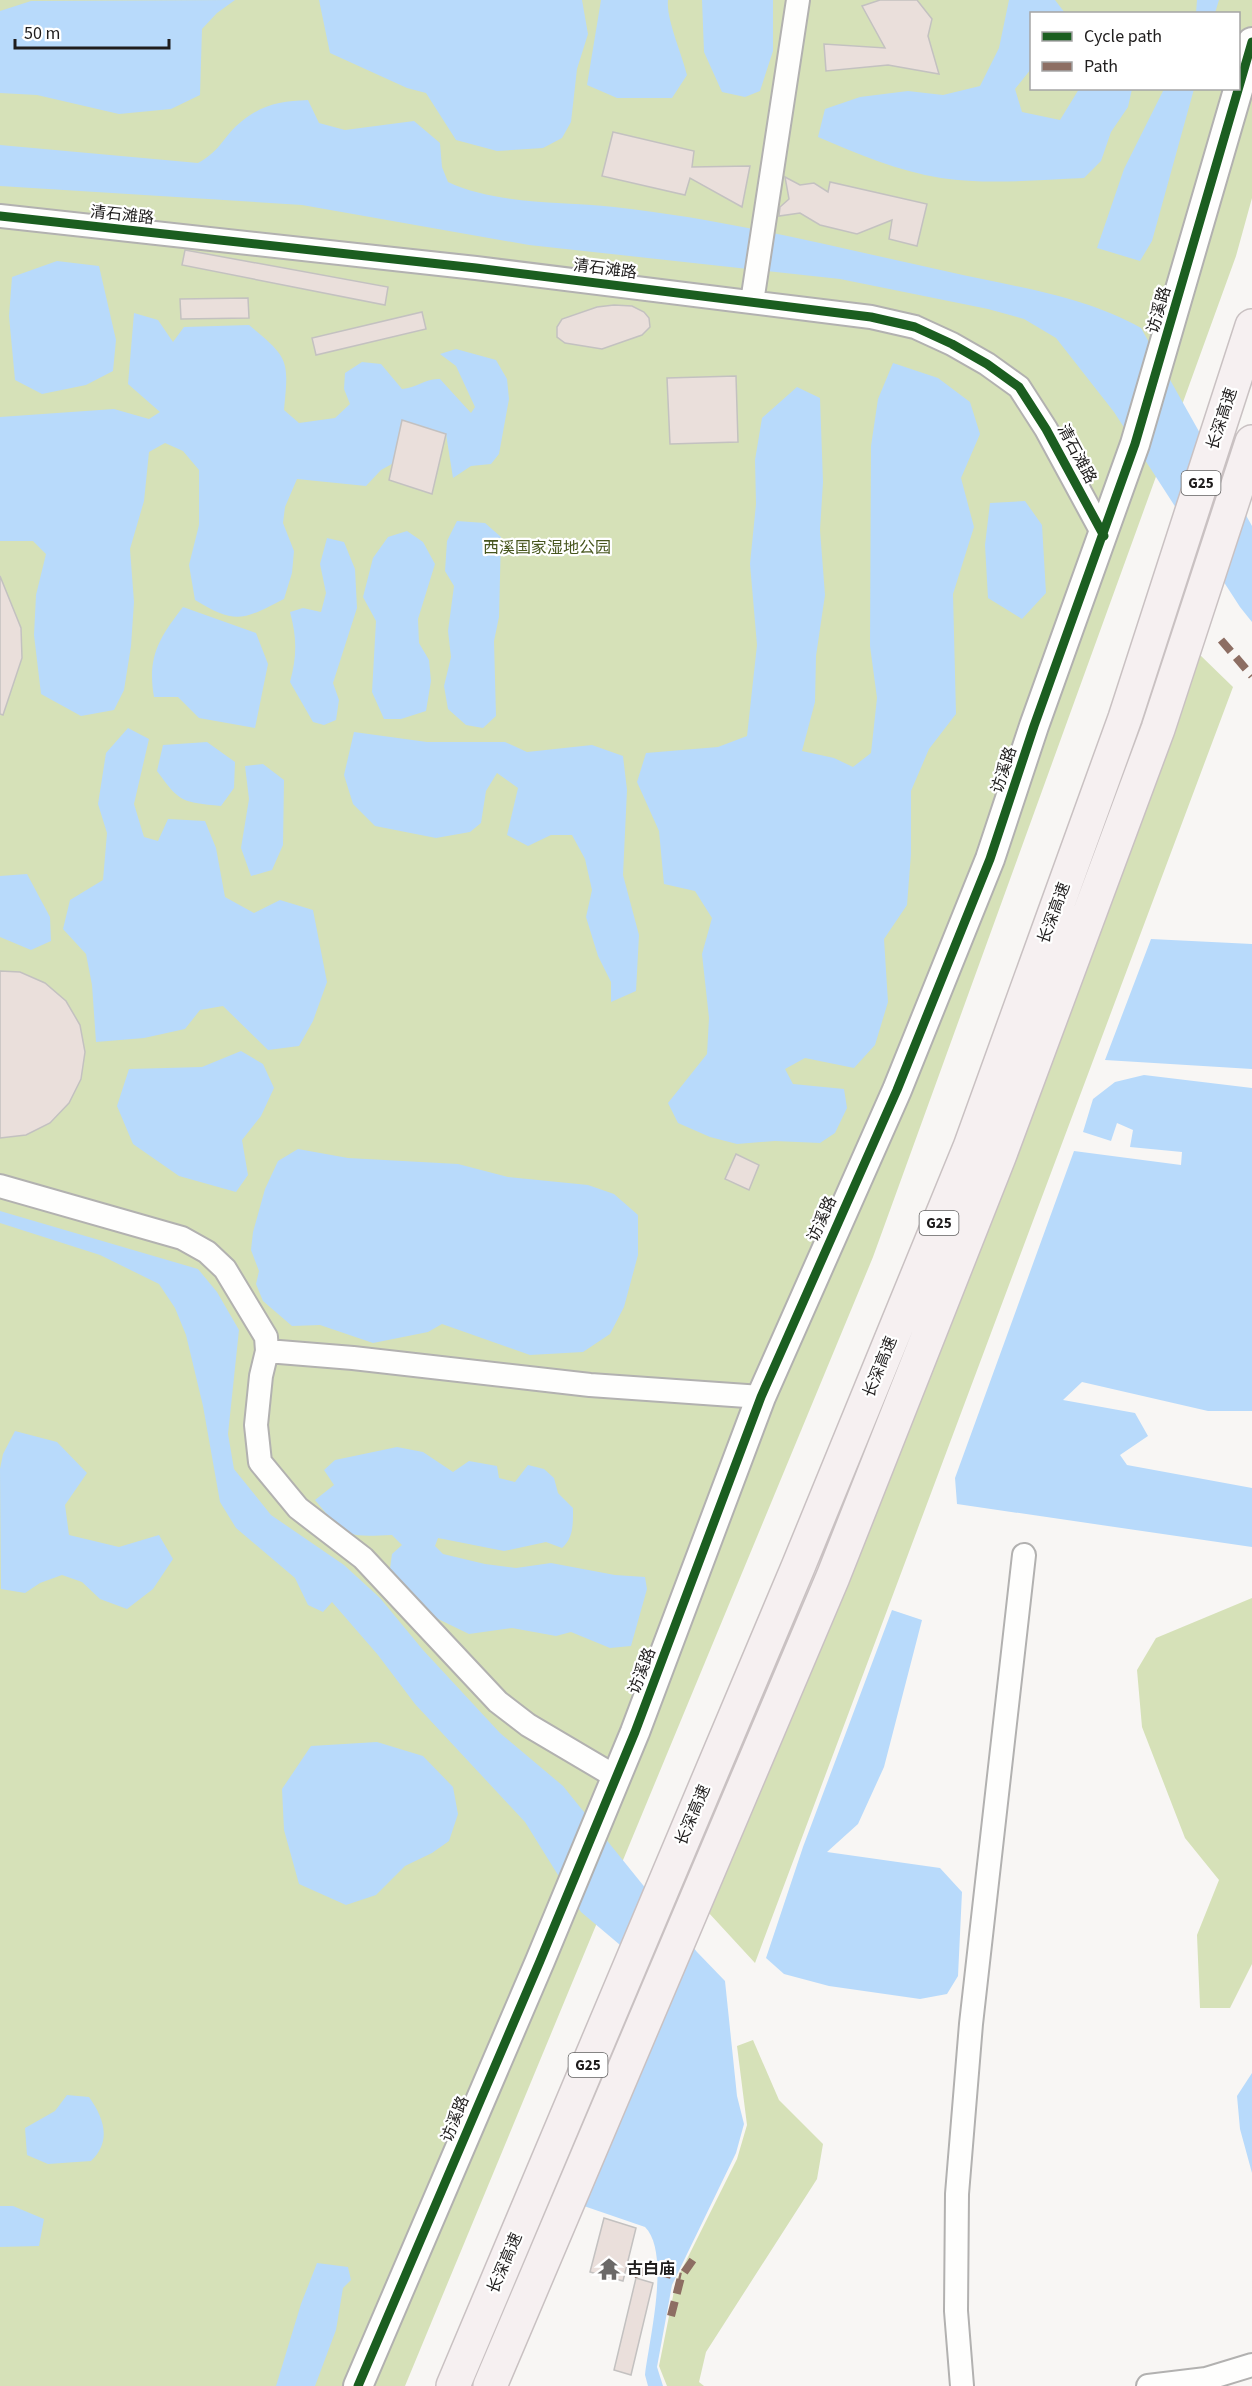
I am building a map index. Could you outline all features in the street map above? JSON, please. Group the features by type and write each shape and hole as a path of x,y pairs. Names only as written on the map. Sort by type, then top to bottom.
{"highway":[{"name":"长深高速","path":"453,2386 670,1872 970,1147 1125,718 1252,326"},
{"name":"长深高速","path":"490,2386 833,1576 999,1156 1158,729 1251,446"}],"street":[{"path":"752,302 798,0"},
{"name":"访溪路","path":"1240,84 1252,42"},
{"name":"访溪路","path":"358,2386 616,1777 761,1397 939,991 990,859 1034,726 1104,536 1135,444 1238,90"},
{"name":"清石滩路","path":"0,216 464,267 871,317 915,327 987,364 1019,387 1046,429 1104,536"},
{"path":"0,1186 182,1238 207,1252 225,1269 266,1337 267,1352 261,1376 256,1425 260,1462 298,1508 363,1558 498,1702 528,1725 616,1777"},
{"path":"267,1352 353,1358 590,1384 761,1397"},
{"path":"962,2386 956,2311 957,2194 971,2024 1024,1555"},
{"path":"1148,2386 1206,2379 1252,2365"}],"green space":[{"name":"西溪国家湿地公园","path":"0,0 1252,0 1252,198 1236,256 873,1257 405,2386 0,2386"},
{"path":"1198,653 1233,687 755,1963 708,1912"},
{"path":"1252,1598 1252,1964 1230,2008 1200,2008 1197,1935 1219,1880 1185,1838 1142,1727 1137,1670 1156,1638"},
{"path":"753,2040 779,2100 823,2144 817,2179 706,2352 699,2382 704,2386 667,2386 659,2366 676,2281 737,2159 747,2125 737,2046"}],"water":[{"path":"235,0 217,13 202,29 200,95 171,109 119,114 37,95 0,93 0,11 31,1"},
{"path":"319,0 582,0 588,34 577,69 571,122 562,138 543,148 497,151 456,140 426,93 407,88 330,53"},
{"path":"601,0 668,0 672,27 687,75 672,98 617,98 587,85"},
{"path":"702,0 773,0 773,51 760,91 745,97 722,92 704,52"},
{"path":"1009,0 1055,0 1064,12 1030,12 1030,70 1015,89 1022,112 1060,120 1078,90 1132,90 1128,107 1111,132 1101,161 1084,178 995,182 941,178 863,156 818,137 825,109 860,97 908,91 943,95 980,86 999,48"},
{"path":"1197,0 1219,0 1215,12 1196,12"},
{"path":"1164,90 1194,90 1152,241 1140,261 1097,248 1124,169"},
{"path":"308,100 319,123 345,130 414,121 440,143 442,167 448,182 487,195 656,212 780,234 1070,299 1095,307 1141,328 1252,526 1252,622 1114,412 1056,338 1024,319 988,309 840,279 529,245 302,205 0,186 0,145 198,163 212,153 236,126 250,115 265,107 290,101"},
{"path":"57,261 99,266 116,340 113,371 86,385 42,394 15,380 9,316 12,277"},
{"path":"134,313 158,320 173,342 184,327 249,325 279,353 286,369 284,410 299,423 335,418 350,404 344,389 345,373 362,362 381,364 402,389 440,379 471,413 475,407 456,366 440,354 456,349 496,360 507,379 509,399 499,454 491,464 471,466 453,478 446,434 381,470 366,486 297,479 285,507 283,523 294,551 292,573 284,599 259,612 240,617 220,613 195,600 189,565 199,525 199,470 183,451 165,443 149,452 144,501 130,549 134,602 131,646 124,690 114,710 81,716 41,694 34,635 36,595 46,554 33,541 0,541 0,417 114,409 149,419 160,412 128,384"},
{"path":"893,363 938,378 970,402 980,434 961,478 974,527 953,594 956,714 929,749 911,791 911,854 907,905 884,939 888,1002 875,1045 854,1068 805,1058 785,1069 793,1084 844,1089 847,1108 835,1133 820,1143 775,1141 737,1144 710,1137 678,1123 668,1103 707,1054 709,1018 702,954 712,918 695,891 664,884 659,831 637,782 646,753 718,747 747,736 757,645 750,564 756,504 755,460 762,418 797,387 820,398 823,482 820,530 825,595 816,656 815,702 802,751 834,758 853,767 871,753 877,698 870,646 871,446 878,399"},
{"path":"1025,501 1042,525 1046,593 1022,619 988,598 985,545 990,503"},
{"path":"457,521 485,523 501,537 499,617 494,641 496,716 483,728 466,725 448,709 444,686 451,657 448,631 454,586 445,571 447,541"},
{"path":"407,531 423,542 435,564 418,619 419,643 429,660 431,681 426,711 401,719 384,719 372,692 376,621 363,597 373,558 388,537"},
{"path":"327,538 344,542 355,569 357,608 333,683 339,700 336,720 324,725 313,722 290,682 295,647 290,612 303,608 321,612 326,593 320,564"},
{"path":"183,607 256,633 268,664 255,728 199,718 178,697 154,697 152,670 157,649 167,629"},
{"path":"128,728 149,739 134,804 144,837 158,841 168,819 205,821 216,848 225,897 254,913 280,900 313,910 327,982 313,1021 299,1046 268,1050 223,1006 200,1010 185,1029 144,1038 96,1042 92,985 86,954 63,929 70,900 103,880 107,833 98,804 106,753"},
{"path":"354,732 427,742 505,742 527,752 592,745 623,756 627,790 623,875 639,935 636,991 611,1002 611,982 598,956 586,917 592,890 585,859 572,835 551,835 528,846 507,835 518,788 497,773 486,791 481,823 470,832 436,838 375,826 353,804 344,775"},
{"path":"207,742 235,762 234,788 221,806 183,799 171,789 157,771 163,745"},
{"path":"263,764 284,780 283,845 272,870 251,876 241,848 249,799 245,766"},
{"path":"27,874 50,917 51,941 31,950 0,937 0,876"},
{"path":"1151,939 1252,944 1252,1069 1105,1060"},
{"path":"241,1051 263,1064 274,1088 261,1116 242,1140 248,1175 236,1192 179,1176 133,1144 117,1106 129,1069 202,1067"},
{"path":"1144,1075 1252,1088 1252,1411 1208,1411 1082,1382 1063,1400 1135,1413 1148,1436 1120,1455 1127,1465 1252,1488 1252,1547 957,1504 955,1478 1074,1151 1181,1165 1182,1152 1130,1147 1133,1130 1117,1123 1111,1141 1083,1132 1093,1099 1115,1082"},
{"path":"298,1149 348,1158 458,1164 508,1177 588,1185 614,1194 638,1215 638,1255 624,1307 610,1334 583,1352 530,1355 442,1324 428,1332 373,1343 320,1325 292,1326 263,1301 256,1284 259,1271 251,1250 253,1232 265,1189 278,1161"},
{"path":"0,1211 198,1269 217,1292 239,1330 228,1434 234,1469 271,1515 344,1565 380,1598 423,1650 500,1733 563,1786 697,1952 725,1981 737,2096 744,2124 736,2153 672,2285 657,2367 663,2386 648,2386 645,2375 656,2298 657,2256 653,2239 645,2227 578,2204 626,1950 581,1912 525,1822 415,1704 378,1655 332,1602 323,1612 308,1605 295,1578 236,1528 220,1502 203,1406 186,1335 175,1308 159,1284 100,1255 0,1223"},
{"path":"15,1431 57,1442 87,1473 65,1505 69,1535 119,1547 159,1535 173,1559 153,1589 127,1609 100,1599 82,1582 62,1575 40,1583 25,1593 1,1589 0,1469 3,1454"},
{"path":"397,1447 423,1452 453,1472 469,1461 497,1466 499,1478 515,1482 528,1465 544,1469 554,1478 558,1493 573,1508 571,1535 562,1548 546,1542 504,1551 438,1538 435,1546 443,1554 485,1564 516,1568 551,1563 615,1575 645,1577 647,1589 631,1646 610,1648 571,1632 556,1636 512,1628 469,1634 436,1618 402,1587 390,1569 392,1554 402,1545 392,1535 364,1536 347,1532 333,1521 315,1500 334,1485 324,1470 335,1460"},
{"path":"892,1610 922,1620 884,1767 858,1824 827,1852 940,1868 962,1892 958,1976 947,1994 920,1999 829,1986 784,1974 766,1958 803,1847"},
{"path":"377,1742 423,1756 453,1787 458,1814 449,1841 432,1853 405,1866 376,1895 346,1905 299,1884 284,1830 282,1789 311,1746"},
{"path":"1252,2073 1252,2173 1240,2129 1237,2096"},
{"path":"67,2095 89,2097 99,2113 104,2137 98,2153 91,2161 48,2164 27,2155 25,2128 55,2111"},
{"path":"0,2206 13,2206 44,2219 39,2246 0,2247"},
{"path":"317,2263 348,2267 351,2280 343,2288 336,2330 315,2386 276,2386 301,2304"}],"building":[{"path":"880,0 917,0 932,19 928,36 939,74 888,65 826,71 824,44 885,48 862,6"},
{"path":"613,132 694,151 692,167 750,166 742,207 690,178 685,195 602,176"},
{"path":"785,177 800,185 814,183 828,192 830,182 927,204 917,246 889,239 892,220 857,234 820,225 800,213 779,216 780,207 789,199"},
{"path":"185,250 388,287 385,305 182,265"},
{"path":"248,298 249,318 181,319 180,299"},
{"path":"632,306 644,312 649,318 650,327 642,335 602,349 565,343 557,337 557,327 562,319 597,307"},
{"path":"422,312 426,329 316,355 312,338"},
{"path":"736,376 738,442 670,444 667,378"},
{"path":"402,420 446,434 432,494 389,480"},
{"path":"0,576 21,628 22,658 3,715 0,714"},
{"path":"0,971 20,972 45,983 66,1001 80,1025 85,1052 81,1079 69,1103 50,1123 26,1135 0,1138"},
{"path":"736,1154 759,1165 749,1190 725,1179"},
{"path":"604,2218 636,2228 623,2281 590,2272"},
{"path":"636,2278 653,2283 631,2375 614,2370"}],"marked path":[{"path":"1221,640 1252,676"},
{"path":"671,2316 681,2277 697,2254"},
{"path":"634,2274 650,2270 681,2277"}],"cycle path":[{"path":"1240,83 1252,42"},
{"path":"358,2386 540,1961 635,1732 761,1397 897,1090 990,859 1034,726 1135,444 1238,90"},
{"path":"0,216 476,268 871,317 915,327 987,364 1019,387 1046,429 1104,536"}],"place":[{"name":"古白庙","path":"609,2269"}]}
